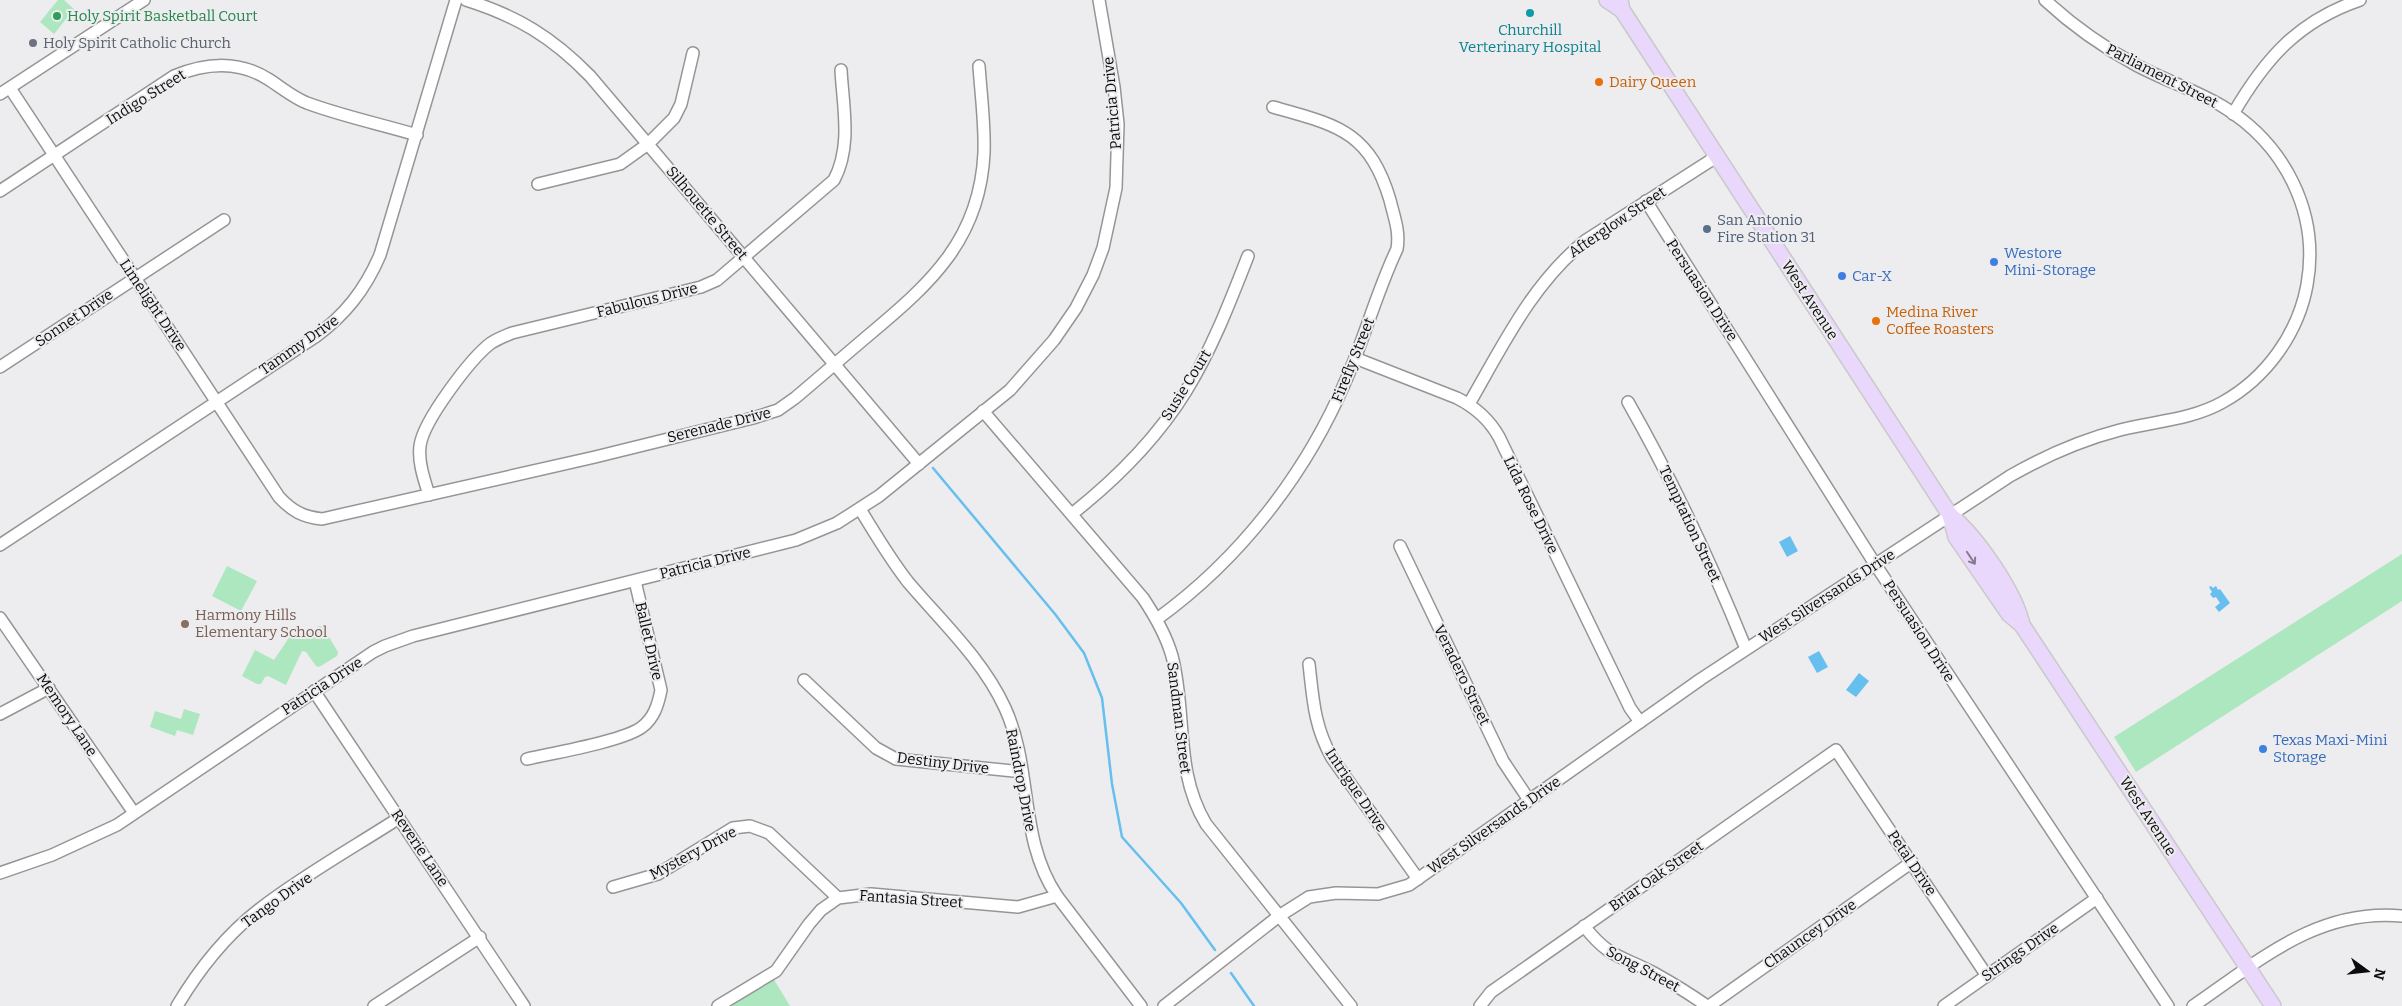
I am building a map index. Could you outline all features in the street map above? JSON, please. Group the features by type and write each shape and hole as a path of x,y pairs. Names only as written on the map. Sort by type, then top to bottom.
{"main road":[{"name":"West Avenue","path":"1607,0 1621,5 1716,157 1950,515 1967,528 2011,595 2018,607 2022,625 2273,1006"}],"street":[{"path":"5,91 144,0"},
{"name":"Tammy Drive","path":"0,545 315,337 342,315 354,301 373,272 380,256 456,0"},
{"name":"Silhouette Street","path":"466,0 518,20 567,52 745,257 919,464"},
{"name":"Patricia Drive","path":"0,873 88,839 134,813 373,652 398,640 796,540 837,523 860,509 919,464 1010,390 1054,340 1080,300 1093,275 1103,248 1116,188 1118,124 1114,87 1099,0"},
{"name":"Parliament Street","path":"2045,0 2103,46 2136,65 2204,97 2233,114"},
{"path":"2233,114 2262,67 2290,38 2321,17 2360,0"},
{"path":"538,184 620,164 648,144 674,118 681,104 693,53"},
{"name":"Indigo Street","path":"0,191 174,76 192,68 212,65 232,66 251,70 269,79 302,101 417,135"},
{"name":"Serenade Drive","path":"302,516 322,519 331,518 753,418 778,410 834,365 934,277 958,243 977,194 984,153 979,66"},
{"name":"Fabulous Drive","path":"429,494 421,460 420,447 423,433 439,406 491,343 512,333 701,287 717,280 834,180 840,167 845,141 841,70"},
{"name":"Limelight Drive","path":"5,91 54,156 280,496 289,508 302,516"},
{"name":"Firefly Street","path":"1157,620 1180,603 1245,540 1274,504 1308,454 1337,401 1397,249 1398,228 1384,181 1368,153 1346,132 1329,123 1273,107"},
{"name":"West Silversands Drive","path":"1164,1006 1279,916 1309,897 1336,893 1378,894 1395,891 1418,879 1746,649 1950,515 2030,465 2082,442 2121,430 2190,416 2223,402 2252,382 2276,356 2296,322 2306,292 2310,257 2307,222 2296,188 2280,157 2263,138 2233,114"},
{"name":"Afterglow Street","path":"1469,404 1526,306 1552,271 1585,241 1716,157"},
{"name":"Persuasion Drive","path":"1646,201 1875,564 2168,1006"},
{"name":"Sonnet Drive","path":"0,368 224,220"},
{"name":"Susie Court","path":"1072,514 1092,499 1144,447 1186,391 1211,344 1248,256"},
{"name":"Lida Rose Drive","path":"1354,358 1469,404 1484,416 1495,430 1625,699 1640,722"},
{"name":"Temptation Street","path":"1628,402 1649,438 1746,649"},
{"name":"Sandman Street","path":"983,411 1143,598 1157,620 1166,641 1175,673 1186,775 1193,799 1206,824 1351,1006"},
{"name":"Raindrop Drive","path":"860,509 902,574 989,678 1006,711 1022,772 1033,843 1047,878 1058,896 1141,1006"},
{"name":"Veradero Street","path":"1400,546 1503,761 1529,800"},
{"name":"Ballet Drive","path":"527,759 624,736 641,728 652,718 658,705 661,690 635,581"},
{"name":"Memory Lane","path":"0,618 134,813"},
{"name":"Intrigue Drive","path":"1309,664 1315,719 1322,740 1332,758 1418,879"},
{"name":"Destiny Drive","path":"804,680 876,748 891,757 908,762 1022,772"},
{"path":"0,714 49,688"},
{"name":"Reverie Lane","path":"314,691 480,937 524,1006"},
{"name":"Petal Drive","path":"1836,750 1987,976"},
{"name":"Briar Oak Street","path":"1480,1006 1491,992 1836,750"},
{"name":"Tango Drive","path":"177,1006 209,959 234,932 261,908 399,818"},
{"name":"Mystery Drive","path":"613,887 658,874 733,828 750,826 769,833 838,898"},
{"name":"Chauncey Drive","path":"1708,1006 1912,862"},
{"name":"Fantasia Street","path":"718,1006 776,971 809,924 821,910 838,898 871,894 1018,907 1058,896"},
{"name":"Strings Drive","path":"1944,1006 2096,898"},
{"path":"2193,1006 2248,968 2317,927 2362,915 2402,916"},
{"name":"Song Street","path":"1584,926 1598,944 1613,955 1652,972 1708,1006"},
{"path":"374,1006 480,937"}],"green space":[{"name":"Holy Spirit Basketball Court","path":"58,0 64,0 74,9 54,34 40,22"},
{"path":"2402,554 2402,601 2136,772 2114,737"},
{"path":"227,566 257,581 241,611 212,596"},
{"path":"319,626 323,627 338,652 337,656 319,667 316,666 306,652 302,651 286,685 268,676 265,677 261,684 257,684 242,676 255,650 274,660 290,636 301,639"},
{"path":"184,709 200,714 193,735 177,730 175,736 150,727 155,711 181,719"},
{"path":"773,978 790,1006 727,1006"}],"water":[{"path":"1790,536 1798,551 1787,557 1779,542"},
{"path":"2216,586 2218,590 2220,589 2230,603 2219,612 2215,607 2220,603 2216,597 2213,598 2210,594 2212,592 2209,587 2213,588"},
{"path":"1819,651 1828,667 1817,673 1808,657"},
{"path":"1859,673 1869,681 1856,697 1846,690"}],"waterway":[{"path":"933,468 1055,614 1084,653 1102,698 1112,784 1122,837 1181,903 1215,950"},
{"path":"1231,973 1254,1006"}],"place":[{"name":"Churchill Verterinary Hospital","path":"1530,13"},
{"name":"Holy Spirit Basketball Court","path":"57,16"},
{"name":"Holy Spirit Catholic Church","path":"33,43"},
{"name":"Dairy Queen","path":"1599,82"},
{"name":"San Antonio Fire Station 31","path":"1707,229"},
{"name":"Westore Mini-Storage","path":"1994,262"},
{"name":"Car-X","path":"1842,276"},
{"name":"Medina River Coffee Roasters","path":"1876,321"},
{"name":"Harmony Hills Elementary School","path":"185,624"},
{"name":"Texas Maxi-Mini Storage","path":"2263,749"}]}
